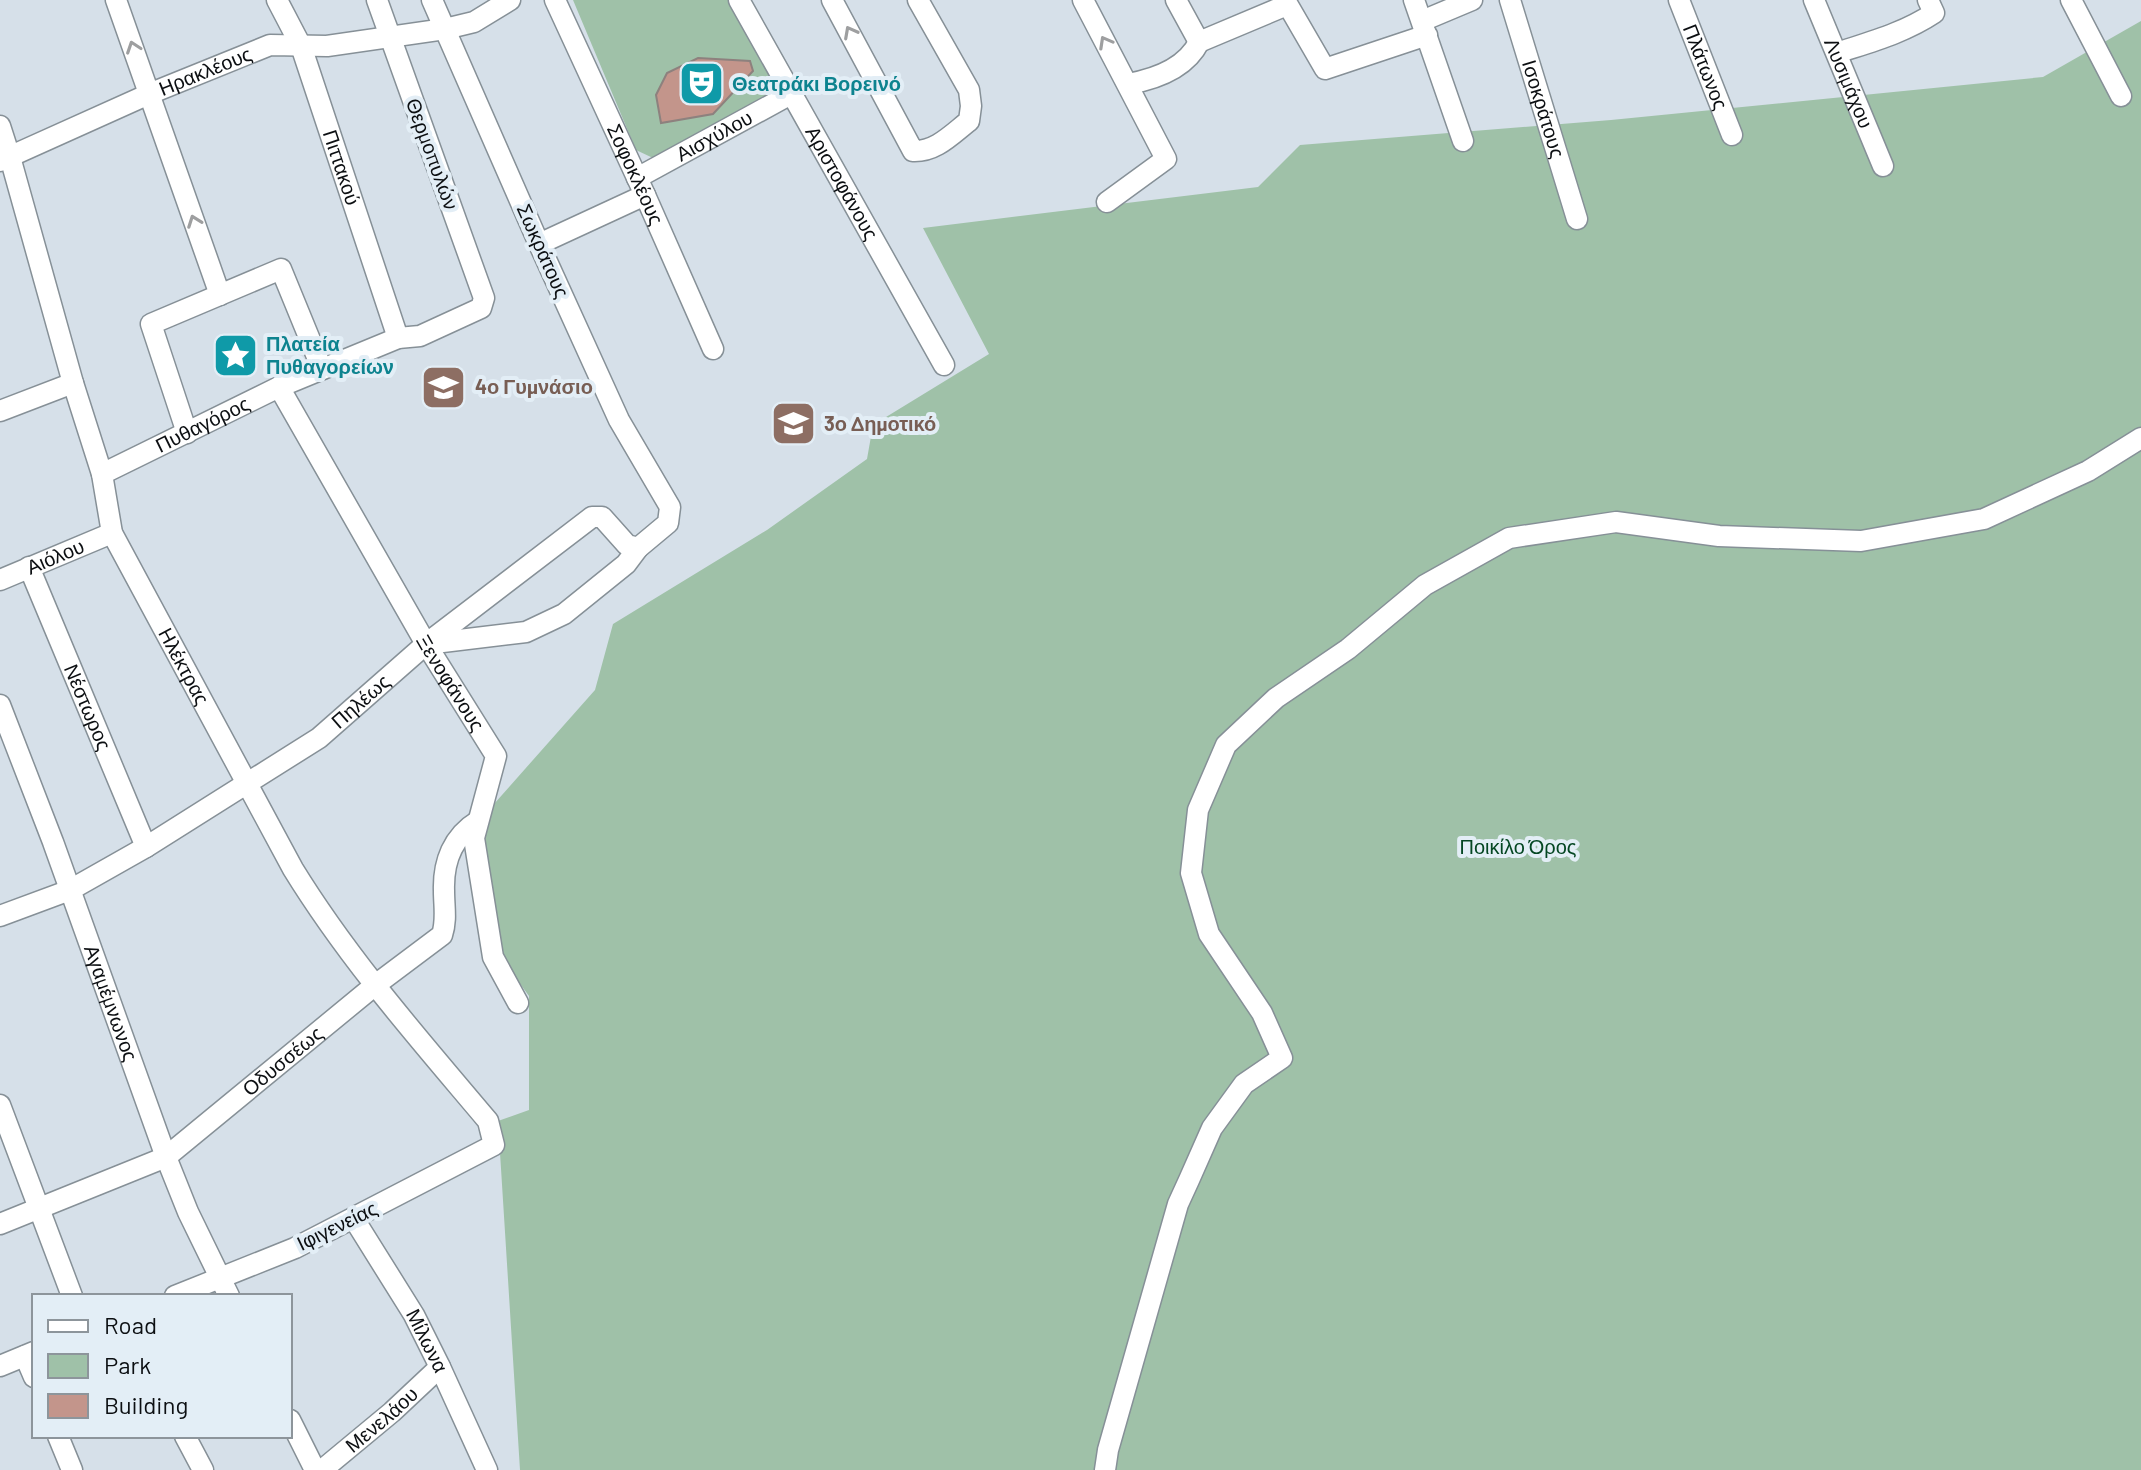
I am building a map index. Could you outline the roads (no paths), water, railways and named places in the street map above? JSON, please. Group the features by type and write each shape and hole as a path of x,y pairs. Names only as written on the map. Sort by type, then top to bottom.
{"street":[{"path":"116,0 220,295"},
{"name":"Πιττακού","path":"277,0 301,46 398,338"},
{"name":"Θερμοπυλών","path":"377,0 484,298 481,308"},
{"name":"Σωκράτους","path":"432,0 619,420 670,507 668,523 638,548"},
{"name":"Ηρακλέους","path":"5,159 149,94 270,45 327,46 445,29 474,22 510,0"},
{"name":"Σοφοκλέους","path":"555,0 713,349"},
{"name":"Αριστοφάνους","path":"739,0 944,365"},
{"path":"832,0 913,151 925,151 938,146 969,121 971,106 969,90 918,0"},
{"path":"1083,0 1166,159 1107,202"},
{"path":"1176,0 1199,42"},
{"path":"1414,0 1463,141"},
{"path":"1128,84 1154,79 1194,53 1199,42 1286,2 1325,69 1424,28 1472,0"},
{"name":"Ισοκράτους","path":"1510,0 1577,219"},
{"name":"Πλάτωνος","path":"1679,0 1732,135"},
{"name":"Λυσιμάχου","path":"1814,0 1883,166"},
{"path":"2071,0 2121,96"},
{"path":"1837,53 1918,24 1931,7"},
{"name":"Αισχύλου","path":"539,244 791,94"},
{"name":"Ηλέκτρας","path":"0,126 5,159 102,474 112,533 293,869 321,914 374,986 488,1121 494,1145"},
{"path":"187,433 151,324 281,269 322,369"},
{"name":"Πυθαγόρος","path":"102,474 279,387 398,338 420,336 481,308"},
{"path":"0,411 73,383"},
{"name":"Ξενοφάνους","path":"279,387 426,644 496,756 474,838 493,957 518,1003"},
{"path":"1105,1470 1178,1204 1212,1128 1244,1084 1282,1058 1262,1013 1209,934 1191,873 1198,810 1226,745 1276,698 1348,649 1425,585 1509,538 1616,522 1719,536 1861,541 1984,519 2088,471 2141,438"},
{"name":"Πηλέως","path":"0,916 70,890 146,847 319,738 426,644 592,517 602,517 627,545 638,548"},
{"name":"Αιόλου","path":"0,580 112,533"},
{"path":"426,644 526,632 564,614 626,564 638,548"},
{"name":"Νέστωρος","path":"29,567 146,847"},
{"name":"Αγαμέμνωνος","path":"0,705 53,842 166,1157 224,1287"},
{"name":"Οδυσσέως","path":"0,1224 166,1157 374,986 442,935 446,923 446,863 455,841 478,821"},
{"path":"0,1105 71,1294"},
{"name":"Ιφιγενείας","path":"186,1294 224,1287 494,1145"},
{"name":"Μίλωνα","path":"354,1219 414,1315 487,1470"},
{"path":"0,1366 29,1354"},
{"name":"Μενελάου","path":"322,1470 440,1367"},
{"path":"292,1424 315,1470"},
{"path":"59,1438 72,1470"},
{"path":"186,1438 203,1470"}],"place":[{"name":"Θεατράκι Βορεινό","path":"701,84"},
{"name":"Πλατεία Πυθαγορείων","path":"235,355"},
{"name":"4ο Γυμνάσιο","path":"444,387"},
{"name":"3ο Δημοτικό","path":"793,424"}],"park label":[{"name":"Ποικίλο Όρος","path":"1518,847"}]}
